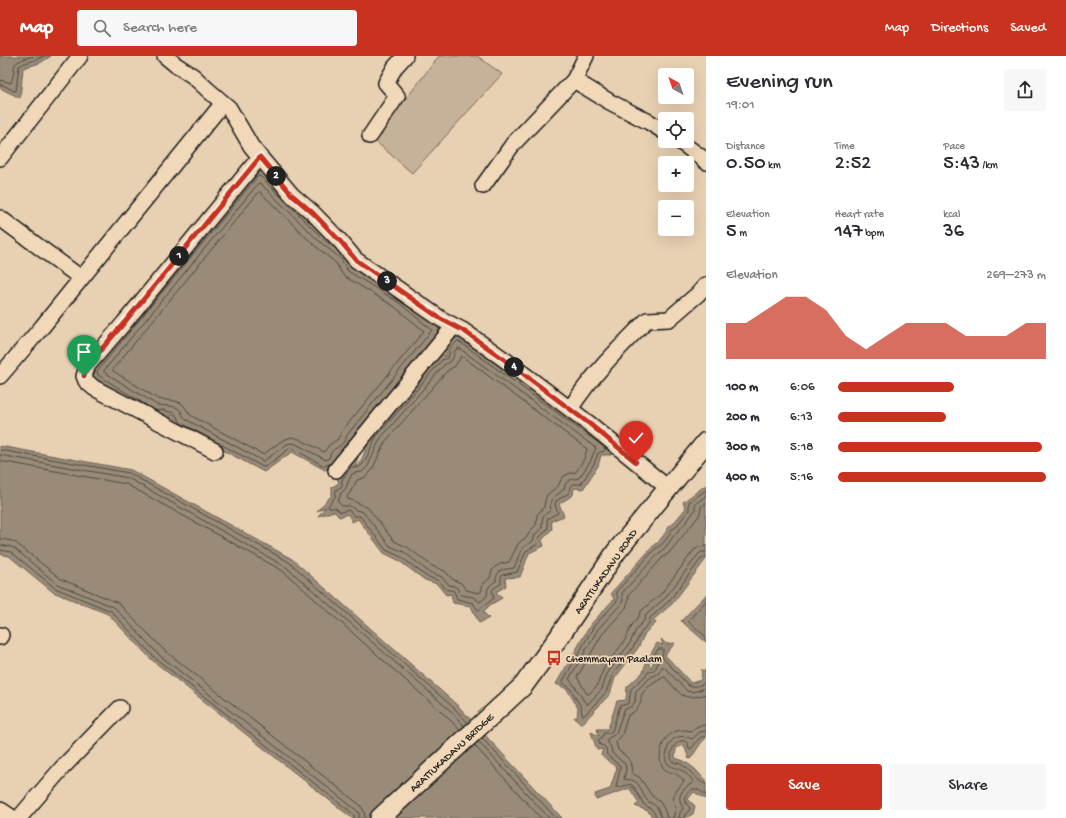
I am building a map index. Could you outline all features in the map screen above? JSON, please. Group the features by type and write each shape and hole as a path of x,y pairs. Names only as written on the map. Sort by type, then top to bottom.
{"main road":[{"name":"ARATTUKADAVU ROAD","path":"523,686 559,637 616,552 706,442"},
{"name":"ARATTUKADAVU BRIDGE","path":"380,818 523,686"},
{"path":"0,812 9,818"}],"street":[{"path":"0,158 80,56"},
{"path":"165,56 193,76 229,108 251,146 260,157 292,195 313,213 356,260 441,319 464,331 493,352 591,425 668,488"},
{"path":"370,136 397,96 386,83 395,67 405,56"},
{"path":"482,186 513,144 574,80 586,56"},
{"path":"574,80 610,102 658,128"},
{"path":"0,376 42,327 223,103"},
{"path":"689,148 706,162"},
{"path":"215,451 94,388 86,381 84,376 88,365 260,157"},
{"path":"0,218 81,278"},
{"path":"570,409 580,394 610,357 647,320 669,319 698,294 706,285"},
{"path":"336,470 454,326"},
{"path":"19,818 62,768 120,708"}],"shaded area":[{"path":"439,56 477,56 502,74 412,173 374,140"}],"water":[{"path":"0,56 51,56 40,63 23,68 20,98 0,88"},
{"path":"259,169 325,235 446,329 339,465 325,470 292,452 264,472 178,426 172,414 171,420 164,414 155,415 92,376 94,369"},
{"path":"458,336 607,444 611,455 601,455 598,466 583,489 574,488 573,495 559,504 564,516 551,521 552,529 542,540 544,546 529,553 520,577 505,578 506,586 496,592 502,598 490,605 483,612 489,618 479,623 471,606 453,603 451,594 446,595 437,584 425,580 398,560 384,553 358,519 352,522 348,514 339,517 334,511 318,516 326,507 317,511 332,495 332,487 339,483 336,475 343,474 342,472 359,454 355,467 361,461 372,434 442,353 446,357 444,348"},
{"path":"0,446 131,470 292,559 458,706 562,818 352,818 152,660 108,614 53,592 9,556 0,554"},
{"path":"706,485 706,559 672,604 653,620 656,623 645,633 638,648 615,678 610,694 581,725 574,717 577,718 578,708 567,689 556,684 591,624 614,599 611,593 656,543 657,544 666,532 668,526 672,525 686,508 683,502"},
{"path":"706,595 706,642 681,621"},
{"path":"661,639 666,644 675,643 665,655 691,683 701,680 702,669 703,671 706,670 706,738 689,759 684,745 676,748 675,758 684,761 695,769 705,780 706,779 706,799 694,792 688,799 695,806 693,814 685,818 653,818 648,811 635,806 639,803 630,789 636,789 633,787 596,800 595,794 610,789 617,768 601,755 603,749 597,750 591,732 599,736 597,729 608,729 617,701 626,700 627,687 643,672 647,660 651,668 655,658 650,662 648,659 657,643 663,645"}],"place":[{"name":"Chemmayam Paalam","path":"554,658"}],"route":[{"path":"84,376 88,365 260,157 292,195 313,213 356,260 441,319 464,331 505,360 591,425 636,462"}]}
